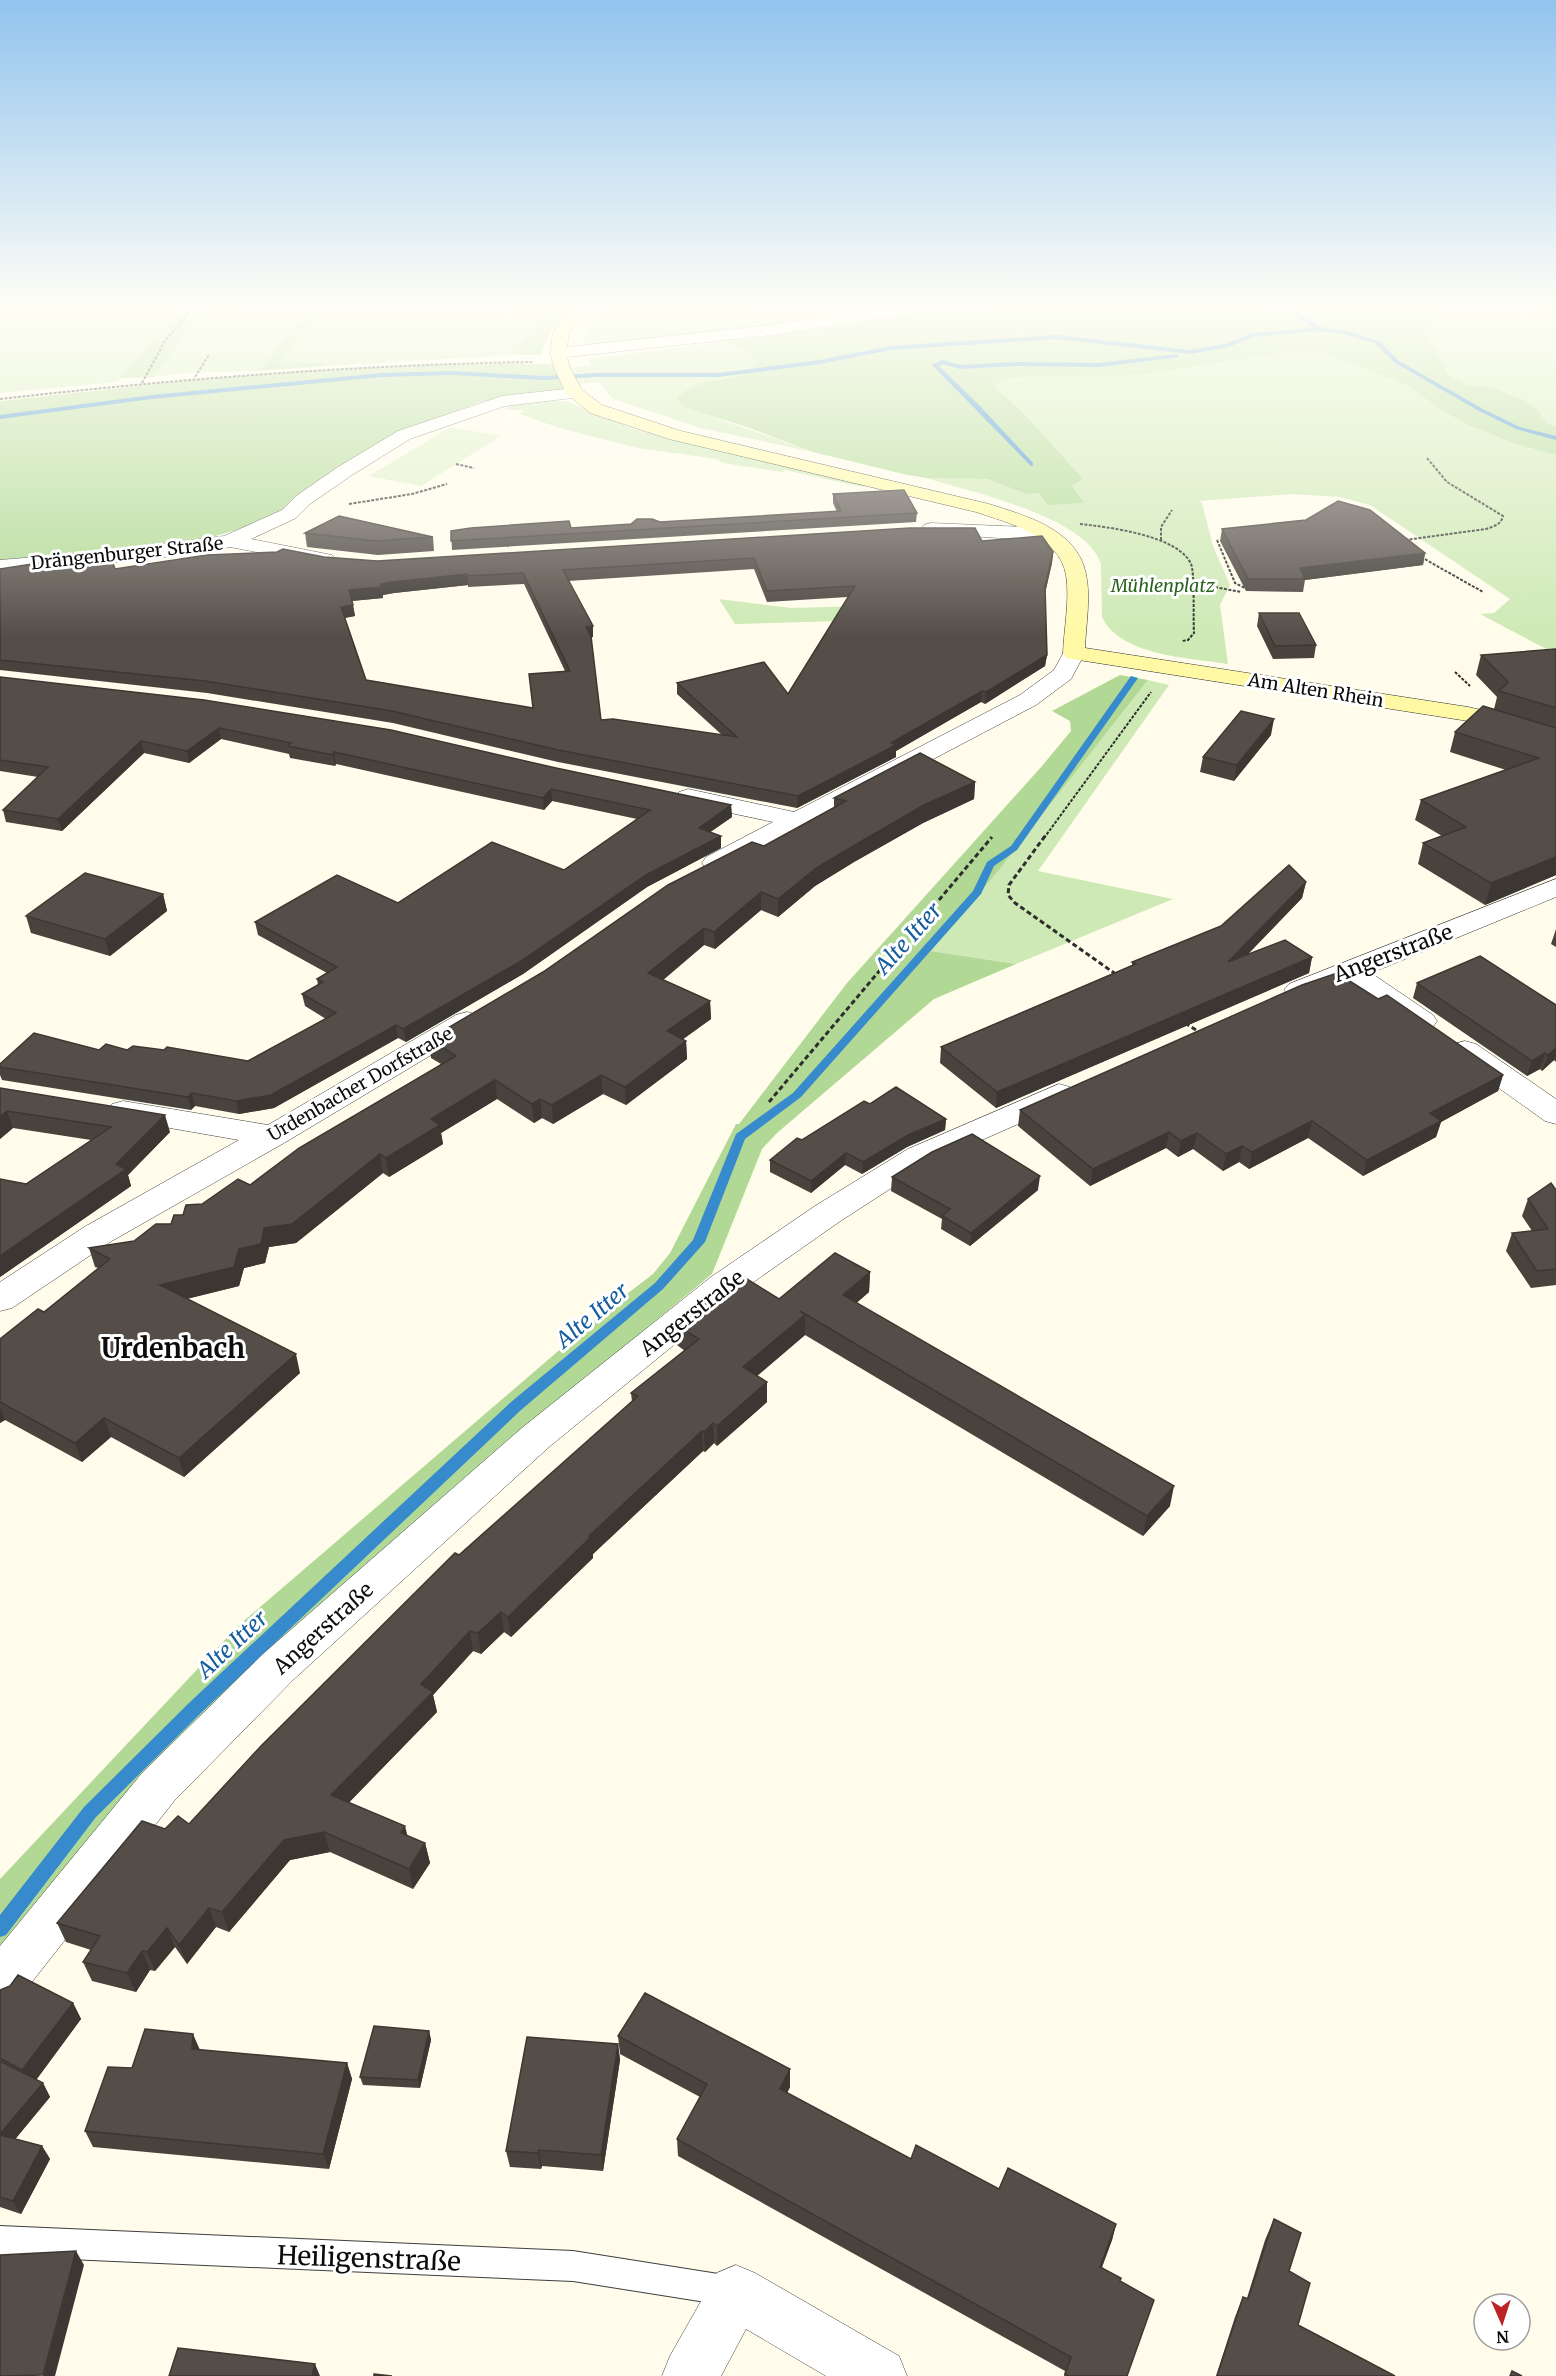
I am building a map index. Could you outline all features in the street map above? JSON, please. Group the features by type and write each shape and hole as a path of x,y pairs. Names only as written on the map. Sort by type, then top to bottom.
{"street":[{"path":"230,541 289,514 303,500 345,471 404,435 462,415"},
{"path":"612,415 641,426 982,508 1042,532 1066,552 1074,565 1076,577 1074,653 1063,674 1028,700 688,878"},
{"path":"909,530 1042,532"},
{"name":"Drängenburger Straße","path":"0,566 110,557 208,546 230,541 344,561"},
{"name":"Am Alten Rhein","path":"1074,653 1468,714 1500,721 1556,740"},
{"path":"661,792 798,820"},
{"name":"Angerstraße","path":"1278,998 1556,887"},
{"path":"1349,971 1556,1114"},
{"name":"Urdenbacher Dorfstraße","path":"0,1299 60,1259 156,1201 273,1136 487,1010"},
{"name":"Angerstraße","path":"0,1984 158,1787 278,1667 536,1437 723,1286 827,1214 919,1156 1091,1080"},
{"path":"95,1106 273,1136"},
{"path":"690,2376 736,2292"},
{"name":"Heiligenstraße","path":"736,2292 879,2376"}],"lane":[{"name":"Heiligenstraße","path":"0,2241 573,2266 736,2292"}],"path":[{"path":"1402,541 1486,529 1503,520 1503,516 1495,509 1447,482 1427,458"},
{"path":"456,464 474,468"},
{"path":"289,514 412,494 447,484"},
{"path":"1161,540 1161,527 1172,510"},
{"path":"1073,523 1161,540 1186,556 1191,564 1193,583 1194,633 1188,640 1180,642"},
{"path":"1217,540 1235,583 1245,588"},
{"path":"1413,553 1483,592"},
{"path":"1193,583 1241,591"},
{"path":"1122,978 1015,903 1008,895 1009,885 1160,681 1142,673 1141,663"},
{"path":"769,1102 992,837"},
{"path":"1179,1019 1199,1032"}],"green space":[{"path":"0,415 445,415 398,433 335,470 282,513 243,528 195,542 0,564"},
{"path":"522,415 599,415 633,429 864,485 862,487 785,470 782,472 723,463 717,459 637,448 560,428"},
{"path":"661,415 711,415 813,452 701,428"},
{"path":"709,415 1025,415 1083,479 1072,486 1084,503 1048,505 1039,493 1027,494 987,479 926,478 903,474 813,452"},
{"name":"Mühlenplatz","path":"814,415 1520,415 1556,432 1556,652 1480,614 1494,613 1510,599 1370,505 1339,497 1292,494 1199,501 1202,503 1213,546 1230,585 1220,605 1228,664 1158,653 1124,640 1111,630 1102,617 1101,564 1091,547 1074,532 1024,508 926,478 987,479 1027,494 1039,493 1083,502 1072,486 1083,479"},
{"path":"1451,415 1541,415 1547,423 1556,427 1556,455 1517,444 1469,425"},
{"path":"1541,415 1556,415 1556,427 1547,423"},
{"path":"451,427 501,436 421,486 369,476"},
{"path":"719,599 791,608 866,606 872,620 735,624"},
{"path":"1120,675 1148,680 999,870 931,951 1016,964 934,999 777,1133 762,1149 712,1274 452,1489 283,1639 0,1956 0,1879 238,1626 606,1310 653,1274 670,1253 736,1124 739,1124 847,983 1071,731 1070,721 1052,711"},
{"path":"1148,680 1169,685 1038,871 1173,899 1016,964 931,951 999,870"}],"building":[{"path":"904,490 917,513 451,541 451,531 471,528 569,521 571,528 631,524 637,519 652,519 660,522 841,511 833,494"},
{"path":"1338,501 1370,510 1425,553 1300,568 1305,579 1248,579 1222,529 1306,520"},
{"path":"339,516 433,537 376,541 305,533"},
{"path":"910,528 975,528 982,541 1042,536 1053,552 1045,587 1047,655 986,692 982,691 891,743 896,745 798,796 558,750 392,711 205,681 0,660 0,569 38,563 39,567 111,557 115,569 207,555 277,552 283,549 324,557 377,561","holes":["754,558 767,591 855,586 788,694 764,662 677,683 737,737 613,719 601,720 591,636 586,627 593,626 563,570","523,573 570,671 529,674 533,708 366,680 341,607 353,605 349,590 381,587 381,584 392,582 467,574 467,576"]},
{"path":"1259,613 1299,613 1316,645 1275,646"},
{"path":"1556,649 1556,708 1499,691 1508,682 1481,655"},
{"path":"0,677 204,700 391,730 731,805 699,828 721,836 646,875 521,961 403,1029 396,1025 271,1095 236,1101 192,1093 188,1097 0,1067 0,1064 34,1033 99,1050 106,1044 127,1050 133,1046 164,1050 167,1047 248,1061 336,1013 302,994 323,982 317,979 337,967 255,922 337,875 398,903 492,842 564,870 650,810 551,789 543,798 334,752 333,755 288,746 291,743 219,728 187,751 141,741 58,819 3,810 48,767 0,760"},
{"path":"1483,706 1556,728 1556,857 1491,883 1423,843 1466,827 1421,800 1539,758 1455,732"},
{"path":"1241,711 1274,719 1237,765 1203,757"},
{"path":"920,753 975,782 924,805 816,868 778,899 761,892 714,932 704,928 648,973 710,1001 667,1031 686,1041 625,1087 601,1075 552,1105 540,1099 532,1104 495,1080 431,1119 440,1125 386,1158 380,1154 292,1224 264,1228 261,1244 239,1249 234,1267 160,1285 296,1354 179,1458 104,1418 75,1443 0,1402 0,1339 38,1309 44,1312 110,1259 89,1248 134,1241 156,1224 171,1224 174,1215 183,1215 186,1205 202,1204 238,1179 250,1185 299,1148 456,1056 429,1039 543,972 668,885 752,842 764,846 846,801 834,798"},
{"path":"1289,865 1306,882 1228,962 1285,940 1312,957 997,1092 941,1047 1136,964 1132,962 1221,926"},
{"path":"85,873 163,894 105,939 26,916"},
{"path":"1480,956 1556,1005 1556,1048 1548,1055 1545,1053 1532,1061 1417,983"},
{"path":"1337,973 1378,999 1387,995 1503,1075 1430,1113 1441,1121 1367,1160 1312,1121 1252,1152 1242,1146 1226,1154 1197,1133 1181,1141 1169,1132 1093,1169 1020,1110 1302,985"},
{"path":"896,1087 946,1119 908,1135 863,1162 846,1153 811,1181 770,1160 797,1138 802,1140 864,1101 870,1104"},
{"path":"0,1088 165,1115 116,1164 126,1169 0,1256 0,1179 26,1184 111,1127 7,1111 0,1117"},
{"path":"972,1134 1040,1176 971,1233 942,1216 950,1209 892,1177 932,1152"},
{"path":"1551,1183 1556,1190 1556,1269 1537,1271 1512,1233 1548,1229 1528,1199"},
{"path":"835,1253 870,1272 843,1295 1174,1486 1147,1516 800,1311 805,1315 743,1367 767,1382 717,1426 713,1423 704,1432 702,1431 589,1536 591,1537 508,1617 501,1612 478,1633 470,1631 421,1684 433,1692 331,1795 405,1826 401,1833 425,1843 409,1869 324,1832 284,1840 222,1912 209,1908 179,1945 167,1928 147,1952 142,1951 127,1973 83,1962 100,1936 57,1923 142,1821 165,1829 178,1816 189,1824 261,1746 455,1553 459,1555 638,1396 631,1393 699,1339 676,1325 739,1274 779,1299"},
{"path":"18,1975 73,2003 22,2070 0,2058 0,1990 10,1986"},
{"path":"645,1993 790,2069 780,2089 911,2159 916,2145 999,2189 1008,2168 1116,2224 1100,2267 1154,2300 1127,2376 1069,2376 1065,2374 1071,2357 677,2139 707,2084 618,2036"},
{"path":"374,2026 429,2031 418,2080 360,2077"},
{"path":"145,2029 193,2034 192,2049 347,2063 323,2154 85,2131 108,2067 132,2068"},
{"path":"527,2037 618,2044 601,2155 539,2150 538,2153 506,2151"},
{"path":"0,2061 43,2083 0,2134"},
{"path":"0,2135 42,2146 13,2201 0,2197"},
{"path":"1274,2219 1301,2233 1289,2271 1310,2283 1298,2325 1395,2376 1217,2376 1243,2297 1248,2299"},
{"path":"76,2251 43,2375 0,2376 0,2255"},
{"path":"178,2348 315,2364 312,2376 169,2376"},
{"path":"1512,2371 1522,2376 1510,2376"}],"waterway":[{"path":"0,417 16,415"},
{"name":"Alte Itter","path":"985,415 1031,464"},
{"path":"1491,415 1518,428 1556,438"},
{"name":"Alte Itter","path":"0,1929 90,1812 196,1707 516,1406 659,1286 699,1242 740,1137 797,1095 978,892 990,864 1014,848 1134,678"}],"district":[{"name":"Urdenbach","path":"173,1348"}]}
